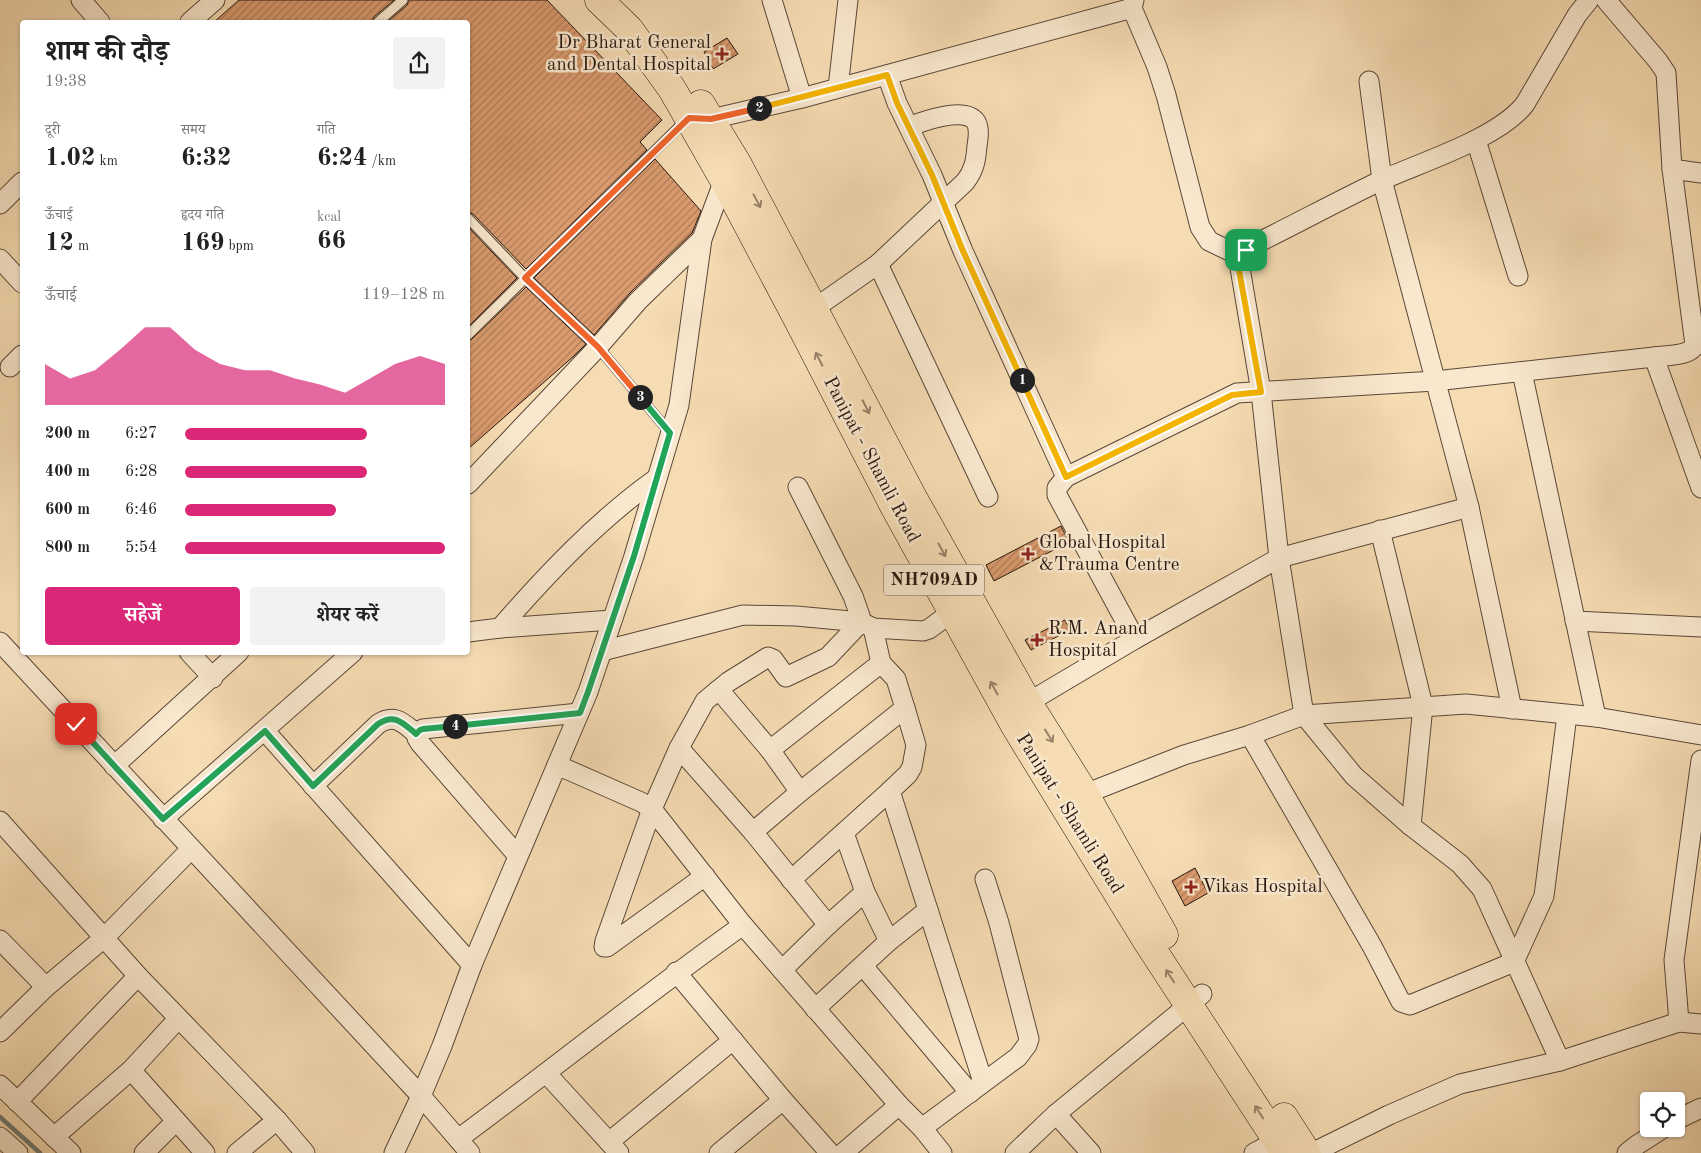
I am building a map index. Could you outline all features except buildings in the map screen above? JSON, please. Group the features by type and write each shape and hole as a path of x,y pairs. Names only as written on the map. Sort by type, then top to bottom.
{"highway":[{"name":"Panipat - Shamli Road","path":"599,0 629,29 672,89 700,118"},
{"name":"Panipat - Shamli Road","path":"626,0 642,15 684,76 700,118 807,314 912,496 1018,708 1145,938 1196,999"},
{"name":"Panipat - Shamli Road","path":"807,314 894,506 952,612 1018,708 1085,794 1161,930 1196,999 1283,1146"}],"street":[{"path":"81,0 98,20"},
{"path":"192,20 215,0"},
{"path":"772,0 802,98"},
{"path":"838,88 848,0"},
{"path":"1560,1060 1482,889 1476,880 1460,864 1354,776 1304,715 1279,558 1261,392 1239,270 1240,256 1253,245 1382,180 1476,140 1514,117 1520,111 1577,15 1589,0"},
{"path":"1136,639 1056,492 1066,477 1232,395 1435,382 1654,357 1688,352 1694,348 1672,170 1666,73 1606,0"},
{"path":"700,118 802,98 1133,4 1166,95 1200,228 1208,241 1240,256"},
{"path":"887,75 897,103 1066,477"},
{"path":"1368,81 1382,180 1469,506 1512,709"},
{"path":"807,314 878,264 966,182 972,174 976,160 978,133 977,124 970,118 958,114 924,121 909,127"},
{"path":"1476,140 1518,276"},
{"path":"1672,170 1701,173"},
{"path":"394,1153 421,1096 472,965 580,713 602,651 679,405 702,238 730,171"},
{"path":"1,202 20,184"},
{"path":"470,482 598,347 638,301 702,238"},
{"path":"0,259 20,281"},
{"path":"878,264 988,497"},
{"path":"1654,357 1701,488"},
{"path":"1522,372 1596,717"},
{"path":"500,628 536,586 585,539 631,497 657,478"},
{"path":"791,880 908,774 912,767 916,745 896,679 881,663 867,625 860,616 853,596 798,487"},
{"path":"1018,708 1279,558 1469,506"},
{"path":"1380,530 1423,706 1412,826"},
{"path":"602,651 743,615 796,616 923,632 952,612"},
{"path":"470,632 612,620"},
{"path":"1575,621 1701,627"},
{"path":"705,876 622,938 607,948 604,947 652,809 679,748 705,702 728,682 768,657 773,659 785,677 788,677 834,653 867,625"},
{"path":"0,642 421,1096 470,1153"},
{"path":"192,655 213,678"},
{"path":"114,766 213,678 236,655"},
{"path":"163,819 350,655"},
{"path":"770,750 881,663"},
{"path":"717,691 770,750 800,792"},
{"path":"1085,794 1184,755 1250,735 1304,715 1466,704 1596,717 1701,735"},
{"path":"753,832 905,708"},
{"path":"416,734 423,729 580,713"},
{"path":"1250,735 1372,946 1401,1002 1410,1005 1514,962 1544,896 1566,715"},
{"path":"313,786 378,724 386,719 393,719 403,723 416,734 420,742 518,856"},
{"path":"265,731 472,965"},
{"path":"679,748 753,832 828,925"},
{"path":"1679,1022 1674,960 1701,760"},
{"path":"557,765 641,802 652,809 743,925 942,1153"},
{"path":"890,791 928,910 977,1088"},
{"path":"0,821 138,976 276,1120 305,1153"},
{"path":"844,833 865,892 889,941"},
{"path":"0,1032 46,987 104,937 191,850"},
{"path":"922,1128 1018,1057 1028,1045 1029,1039 999,923 985,879"},
{"path":"782,970 865,892"},
{"path":"815,1009 889,941 928,910"},
{"path":"458,1139 547,1074 676,972 743,925"},
{"path":"0,940 46,987"},
{"path":"863,966 977,1088"},
{"path":"676,972 830,1153"},
{"path":"17,1102 138,976"},
{"path":"1015,1153 1056,1114 1196,999"},
{"path":"54,1137 131,1070 178,1019"},
{"path":"1312,1153 1460,1084 1560,1060 1679,1022 1701,1024"},
{"path":"547,1074 614,1148 733,1040"},
{"path":"131,1070 205,1153"},
{"path":"0,1085 71,1153"},
{"path":"719,1153 783,1100"},
{"path":"843,1153 899,1105"},
{"path":"1685,1116 1701,1108"},
{"path":"1056,1114 1091,1153"},
{"path":"237,1153 276,1120"},
{"path":"144,1153 176,1121"},
{"path":"0,1137 18,1153"},
{"path":"1627,1153 1649,1137"}],"lane":[{"path":"380,20 403,0"},
{"path":"470,333 525,278 700,118"},
{"path":"470,220 525,278 598,347 670,433"}],"waterway":[{"path":"0,1117 40,1153"}],"place":[{"name":"Dr Bharat General and Dental Hospital","path":"722,54"},
{"name":"Global Hospital &Trauma Centre","path":"1028,554"},
{"name":"R.M. Anand Hospital","path":"1037,640"},
{"name":"Vikas Hospital","path":"1191,887"}],"route":[{"path":"76,724 163,819 265,731 313,786 378,724 386,719 393,719 403,723 416,734 423,729 580,713 634,556 670,433 598,347 525,278 689,118 711,119 802,98 887,75 897,103 932,175 963,251 1066,477 1232,395 1261,392 1239,270 1240,256 1246,250"}]}
